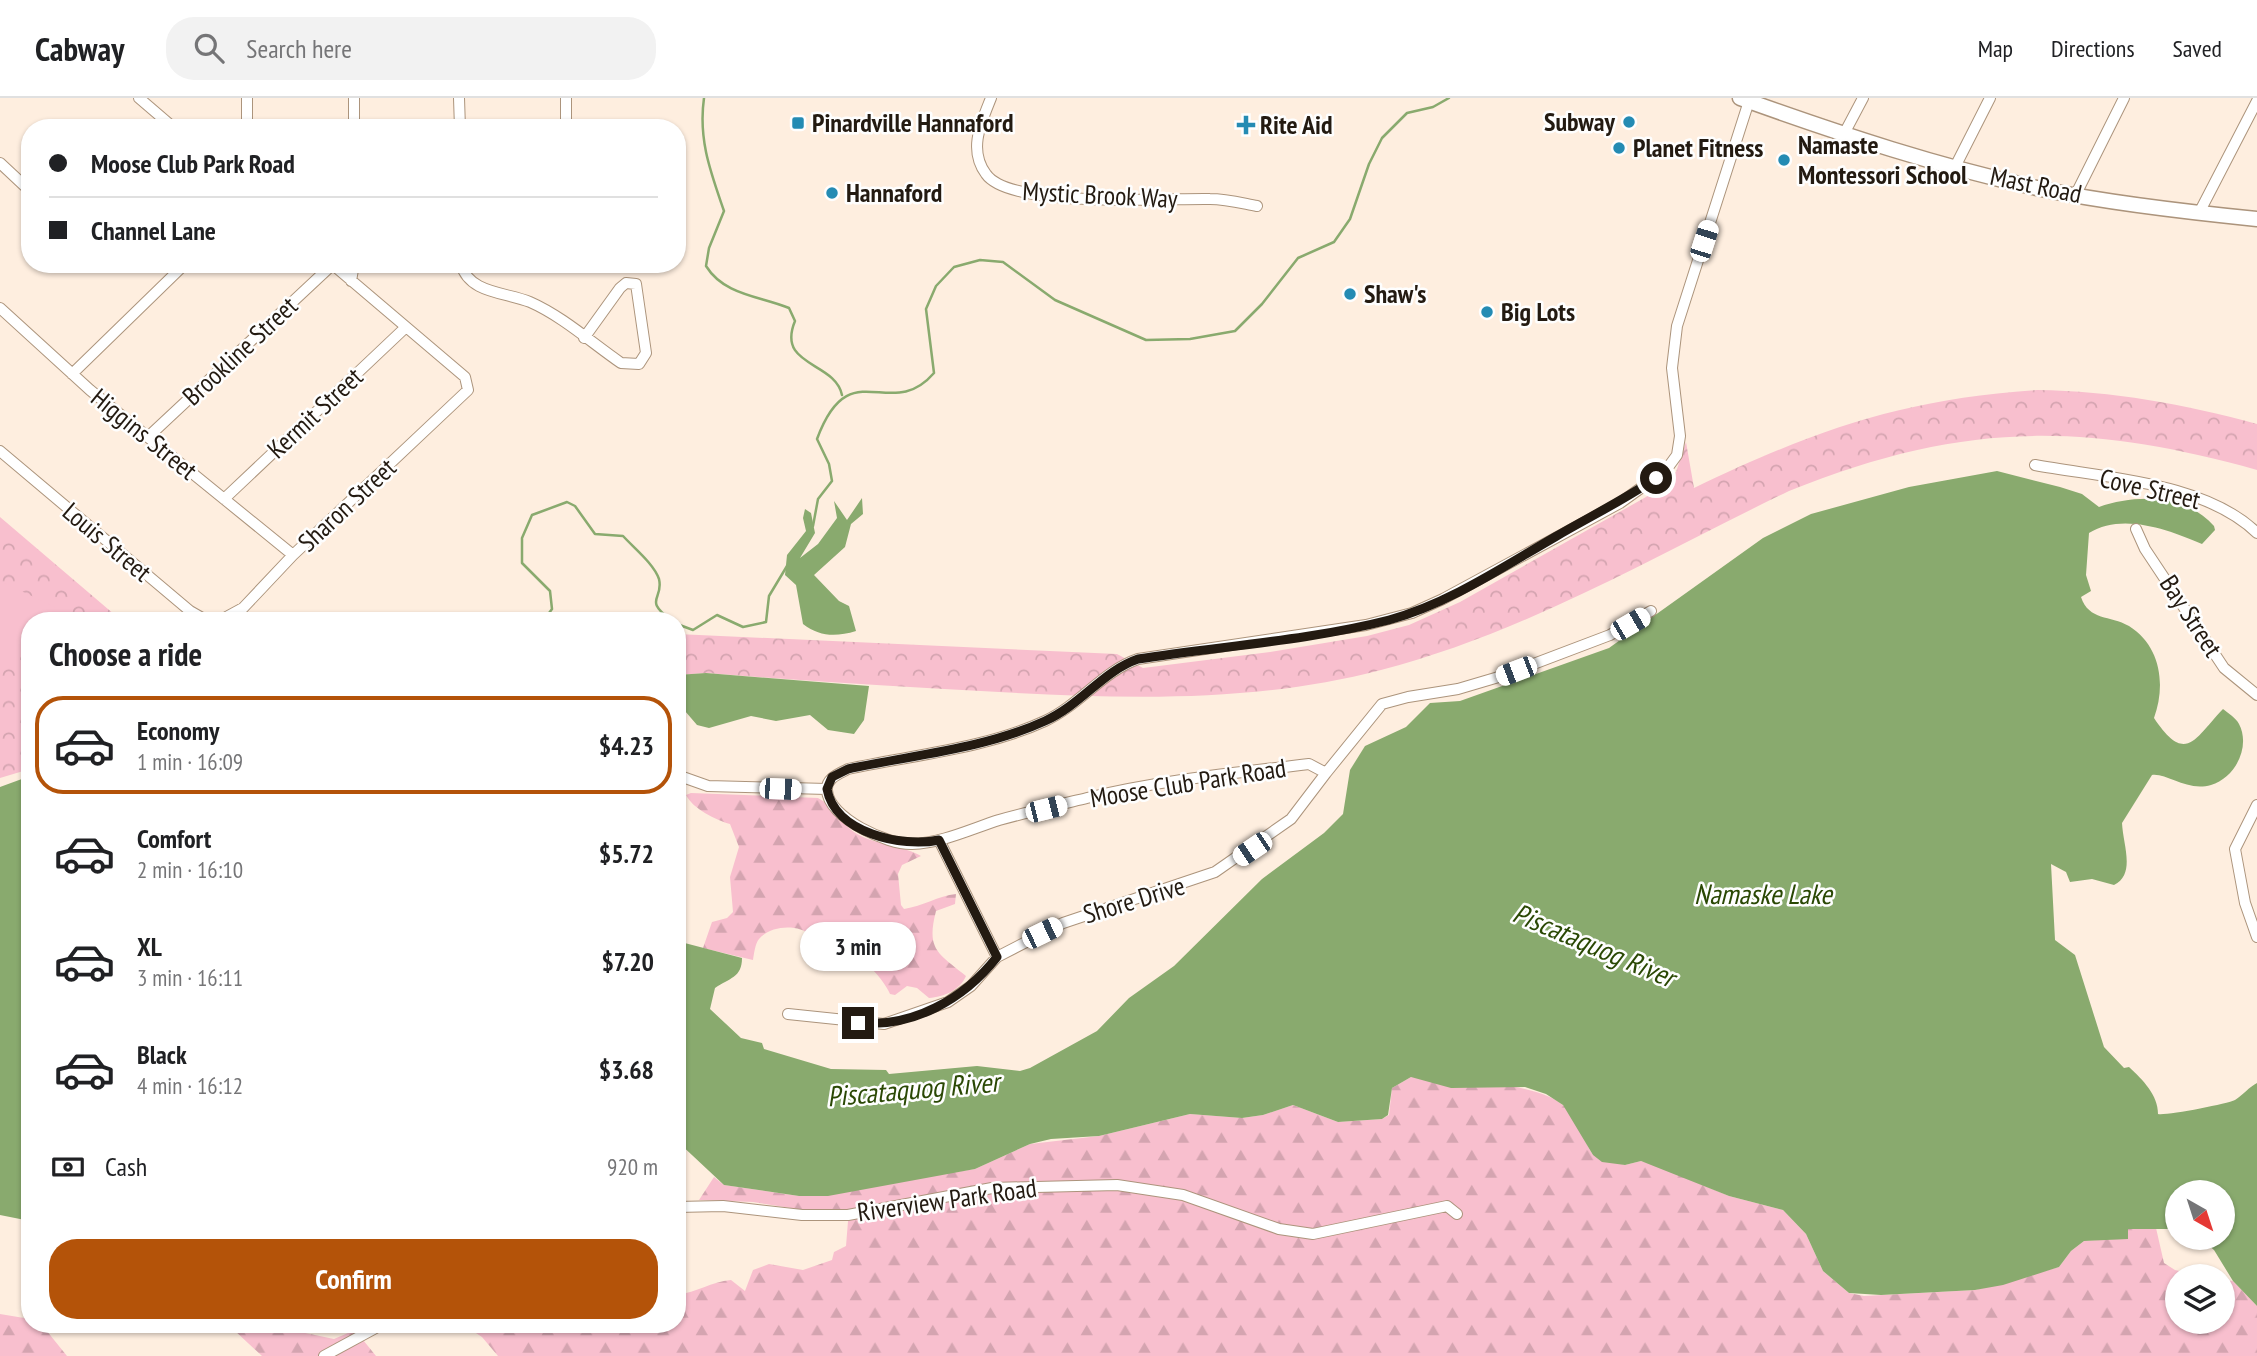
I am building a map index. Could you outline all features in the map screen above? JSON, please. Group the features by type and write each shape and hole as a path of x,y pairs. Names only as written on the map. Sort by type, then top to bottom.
{"main road":[{"name":"Mast Road","path":"1745,100 1955,167 2075,196 2257,219"}],"street":[{"path":"139,98 164,119"},
{"path":"247,98 247,119"},
{"path":"354,98 354,119"},
{"path":"459,98 460,119"},
{"path":"566,98 566,119"},
{"name":"Mystic Brook Way","path":"990,98 978,131 978,156 985,173 1007,190 1096,199 1212,199 1257,206"},
{"path":"1845,132 1863,98"},
{"path":"1955,167 1990,98"},
{"path":"2075,196 2124,98"},
{"path":"686,778 708,786 827,789 832,777 848,769 957,747 1035,725 1067,710 1117,668 1138,659 1366,625 1412,613 1443,599 1620,503 1656,478 1673,462 1679,447 1672,368 1677,326 1745,100"},
{"path":"2199,213 2257,101"},
{"path":"0,163 21,183"},
{"path":"72,374 176,273"},
{"name":"Brookline Street","path":"148,437 322,273"},
{"path":"342,273 406,327"},
{"path":"351,281 352,273"},
{"path":"465,273 477,285 533,303 584,338 625,366 634,366 642,361 647,348 636,284 626,283 620,288 584,338"},
{"name":"Higgins Street","path":"0,308 72,374 293,555"},
{"name":"Sharon Street","path":"236,612 243,608 293,555 464,395 468,385 465,377 406,327"},
{"name":"Kermit Street","path":"224,499 406,327"},
{"name":"Louis Street","path":"0,451 193,612"},
{"name":"Cove Street","path":"2035,465 2188,494 2229,510 2257,533"},
{"name":"Bay Street","path":"2136,529 2145,549 2224,668 2257,695"},
{"name":"Moose Club Park Road","path":"827,789 837,809 872,834 903,844 939,840 1001,820 1135,788 1309,764 1326,773 1382,704 1458,689 1502,676 1610,635 1651,611"},
{"name":"Shore Drive","path":"997,957 1082,915 1215,872 1291,820 1326,773"},
{"path":"2257,805 2235,849 2245,903 2257,937"},
{"path":"788,1014 884,1024 957,997 971,986 997,957 939,840"},
{"name":"Riverview Park Road","path":"686,1207 723,1206 802,1215 848,1215 992,1188 1103,1185 1151,1188 1183,1195 1279,1229 1313,1234 1447,1206 1457,1214"},
{"path":"324,1356 366,1333"}],"green space":[{"path":"2037,390 2093,393 2203,410 2257,424 2257,470 2134,443 2077,437 2021,436 1966,441 1910,452 1851,468 1789,491 1589,591 1487,635 1381,670 1286,688 1191,696 1095,696 889,686 706,673 686,674 686,634 1117,654 1143,668 1270,652 1367,636 1409,625 1460,602 1646,497 1676,472 1686,442 1694,488 1780,449 1860,421 1943,401"},
{"path":"0,517 111,612 21,612 21,772 0,778"},
{"path":"0,581 55,607 52,612 21,612 21,652 0,670"},
{"path":"691,793 818,798 859,835 921,856 902,865 898,874 901,905 904,909 956,894 955,904 936,911 933,934 937,950 966,976 963,981 951,992 935,997 929,998 917,988 907,986 895,995 890,994 873,970 847,947 832,940 820,956 814,956 811,935 792,928 777,929 764,934 759,939 753,960 703,948 712,922 727,918 733,912 730,877 739,847 730,824 699,809 686,795"},
{"path":"1411,1077 1493,1083 1536,1092 1553,1099 1570,1112 1593,1155 1625,1165 1641,1161 1655,1165 1729,1196 1783,1210 1806,1234 1823,1271 1849,1293 1864,1296 1975,1290 2059,1267 2071,1251 2084,1241 2128,1238 2128,1229 2156,1228 2166,1264 2165,1334 2235,1334 2235,1283 2257,1306 2257,1356 498,1356 476,1333 686,1333 686,1293 731,1280 745,1291 753,1270 769,1264 803,1270 832,1260 834,1252 846,1246 849,1209 823,1213 753,1202 699,1200 714,1177 724,1185 799,1196 975,1169 1030,1144 1099,1136 1190,1114 1242,1118 1263,1115 1293,1105 1338,1122 1382,1119 1389,1115 1392,1088"},
{"path":"0,1314 21,1318 21,1333 48,1333 67,1356 0,1356"},
{"path":"237,1333 305,1333 334,1339 348,1333 357,1333 376,1356 262,1356"}],"water":[{"name":"Namaske Lake","path":"1997,471 2082,494 2099,507 2129,500 2175,502 2203,515 2214,526 2215,530 2202,544 2146,525 2116,524 2089,533 2086,575 2091,591 2081,597 2089,610 2129,626 2148,644 2158,667 2160,680 2154,718 2165,733 2174,741 2183,744 2190,742 2223,709 2239,724 2243,742 2242,752 2234,769 2211,785 2194,786 2152,775 2122,823 2127,858 2125,874 2114,885 2092,879 2070,882 2066,872 2051,864 2055,940 2075,955 2104,1047 2124,1068 2129,1067 2153,1094 2158,1114 2183,1112 2230,1102 2257,1083 2257,1306 2235,1283 2235,1264 2223,1264 2214,1250 2235,1250 2235,1180 2165,1180 2165,1229 2128,1229 2128,1239 2084,1241 2071,1251 2059,1267 2003,1285 1975,1290 1881,1295 1849,1293 1823,1271 1806,1234 1783,1210 1729,1196 1641,1161 1625,1165 1602,1162 1593,1155 1563,1105 1546,1094 1525,1087 1451,1088 1411,1077 1392,1088 1388,1115 1382,1119 1338,1122 1293,1105 1263,1115 1242,1118 1190,1114 1099,1136 1051,1139 1030,1144 975,1169 828,1196 799,1196 724,1185 686,1149 686,943 742,958 737,974 715,988 710,1009 741,1038 762,1043 764,1049 831,1069 886,1070 889,1074 977,1066 1020,1071 1030,1068 1097,1031 1129,998 1174,966 1262,879 1324,833 1343,814 1350,770 1365,746 1406,727 1430,703 1460,701 1609,648 1763,538 1811,514 1909,487"},
{"path":"862,498 863,514 851,524 845,547 814,575 839,601 849,606 856,631 835,635 822,634 803,624 796,585 785,575 787,555 806,531 803,518 805,509 811,513 815,533 800,558 818,544 837,518 834,501 847,520"},
{"path":"706,673 869,686 864,720 854,734 828,730 810,715 776,721 751,716 709,728 697,725 686,712 686,674"},
{"path":"21,779 21,1219 0,1215 0,787"}],"waterway":[{"path":"704,98 704,142 724,211 709,248 706,266 714,276 732,289 789,308 795,321 791,336 793,347 800,356 829,376 842,395"},
{"path":"813,526 818,499 832,481 829,464 817,439 830,413 843,398 857,392 902,392 918,387 934,373 926,309 936,286 954,267 980,260 1003,262 1055,300 1146,340 1190,339 1235,331 1262,304 1298,258 1334,242 1350,219 1369,164 1382,138 1407,113 1433,107 1449,98"},
{"path":"550,612 552,609 550,591 522,563 522,538 532,515 567,502 575,506 595,534 623,536 648,562 659,579 656,603 662,612"},
{"path":"686,627 693,630 717,615 743,627 766,622 769,596 787,566"}],"place":[{"name":"Subway","path":"1629,122"},
{"name":"Pinardville Hannaford","path":"798,123"},
{"name":"Rite Aid","path":"1246,125"},
{"name":"Planet Fitness","path":"1619,148"},
{"name":"Namaste Montessori School","path":"1784,160"},
{"name":"Hannaford","path":"832,193"},
{"name":"Shaw's","path":"1350,294"},
{"name":"Big Lots","path":"1487,312"}],"route":[{"path":"858,1023 884,1024 948,1002 965,992 997,957 939,840 903,844 861,828 842,814 828,795 827,785 832,777 848,769 957,747 1035,725 1067,710 1117,668 1138,659 1366,625 1412,613 1443,599 1620,503 1656,478"}],"water label":[{"name":"Piscataquog River","path":"1594,945"},
{"name":"Piscataquog River","path":"913,1089"}]}
